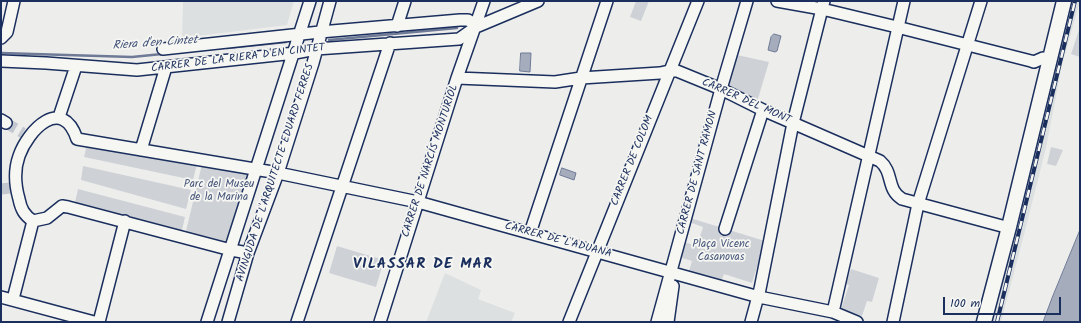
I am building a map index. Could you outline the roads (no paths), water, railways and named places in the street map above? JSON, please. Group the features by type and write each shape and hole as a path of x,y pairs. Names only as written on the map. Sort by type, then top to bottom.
{"main road":[{"path":"978,322 1057,1"},
{"path":"984,322 1064,1"}],"street":[{"path":"1,38 6,32 14,1"},
{"name":"AVINGUDA DE L'ARQUITECTE EDUARD FERRES","path":"208,322 295,53 297,35 310,1"},
{"name":"AVINGUDA DE L'ARQUITECTE EDUARD FERRES","path":"228,322 248,254 278,172 330,1"},
{"path":"397,26 405,1"},
{"name":"CARRER DE NARCÍS MONTURIOL","path":"380,322 457,78 484,1"},
{"name":"CARRER DE LA RIERA D'EN CINTET","path":"1,62 46,63 137,70 295,53 316,49 459,39 476,26 538,1"},
{"path":"530,234 607,1"},
{"name":"CARRER DE COLOM","path":"569,322 698,1"},
{"name":"CARRER DE SANT RAMON","path":"657,322 721,89 747,1"},
{"path":"777,1 823,5 897,27 1034,62 1043,58"},
{"path":"833,312 904,1"},
{"path":"893,322 918,204 966,45 981,1"},
{"path":"751,322 759,297 793,123 823,5"},
{"name":"CARRER DE LA RIERA D'EN CINTET","path":"163,49 320,32 468,20 476,26"},
{"path":"297,322 390,43"},
{"path":"76,66 59,117 50,118 39,125 29,136 18,157 16,188 22,209 26,216 33,221 47,218 62,206 68,207 248,254"},
{"path":"140,150 166,67"},
{"name":"CARRER DEL MONT","path":"457,78 555,82 581,78 660,73 669,71 677,72 721,89 763,110 880,161 887,169 895,195 902,199 1002,226"},
{"path":"725,229 763,110"},
{"name":"CARRER DE L'ADUANA","path":"59,117 67,122 74,130 77,139 278,172 418,202 759,297 833,312 844,320 858,322"},
{"path":"13,299 33,221"},
{"path":"99,322 125,221"},
{"path":"668,322 674,278 671,273"},
{"path":"1,297 13,299 88,321"}],"water":[{"path":"774,34 781,36 777,51 775,52 768,50 771,37"},
{"path":"521,53 531,53 530,72 520,71"},
{"path":"562,168 576,173 574,180 560,175"},
{"path":"1080,230 1080,322 1043,322 1052,298"}],"waterway":[{"name":"Riera d'en Cintet","path":"329,40 457,28"},
{"name":"Riera d'en Cintet","path":"227,48 286,42"},
{"name":"Riera d'en Cintet","path":"1,53 132,57 162,54"}],"tunnel":[{"path":"6,123 23,133"},
{"path":"1,189 10,188"}],"railway":[{"path":"997,322 1075,1"}],"district":[{"name":"VILASSAR DE MAR","path":"423,265"}],"park label":[{"name":"Parc del Museu de la Marina","path":"219,191"},
{"name":"Plaça Vicenc Casanovas","path":"721,251"}]}
